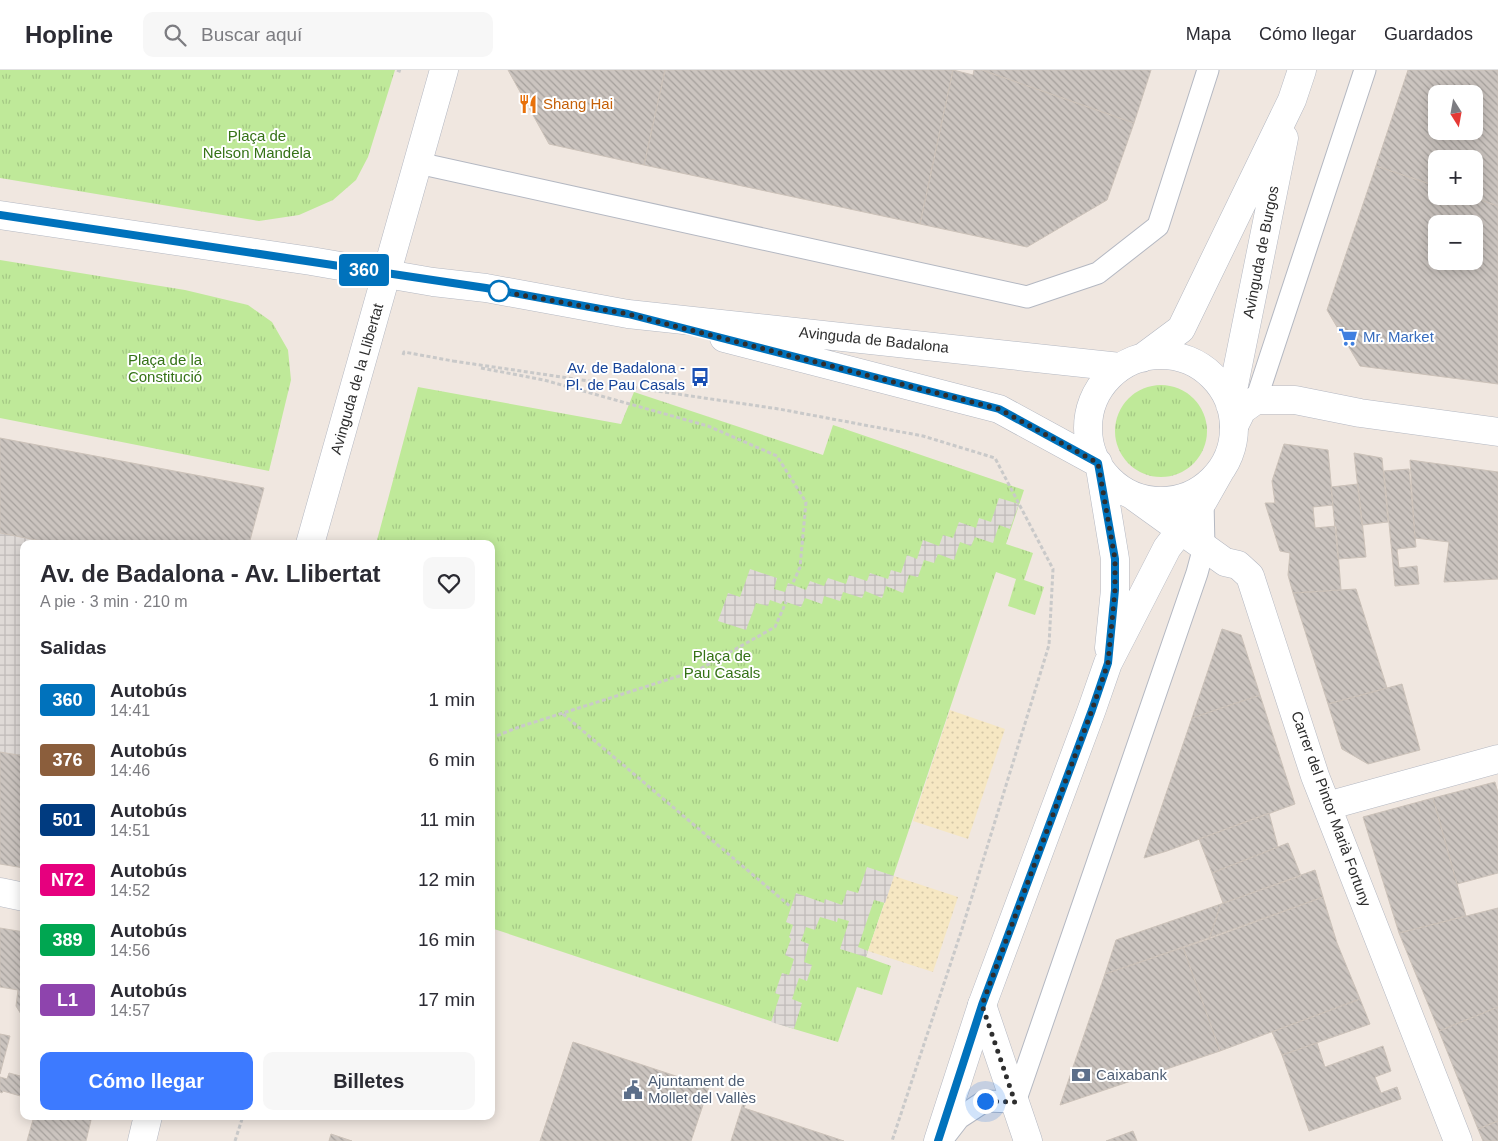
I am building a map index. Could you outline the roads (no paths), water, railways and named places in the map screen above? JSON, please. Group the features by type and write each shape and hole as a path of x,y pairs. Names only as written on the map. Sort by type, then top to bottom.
{"street":[{"name":"Avinguda de la Llibertat","path":"311,540 444,70"},
{"name":"Avinguda de Burgos","path":"1131,362 1181,330 1292,100 1302,70"},
{"name":"Avinguda de Burgos","path":"1240,410 1292,100"},
{"name":"Avinguda de Badalona","path":"0,215 386,273 433,282 486,288 628,314 999,409 1099,466"},
{"name":"Avinguda de Badalona","path":"628,314 1131,362"},
{"path":"1108,663 1115,590 1115,559 1099,466 1089,445 1087,416 1096,393 1103,383 1131,362 1164,355 1185,360 1204,370 1240,410"},
{"path":"1240,410 1295,400 1360,413 1498,432"},
{"path":"940,1141 982,1005 1108,663 1167,548 1203,501 1228,458 1240,410"},
{"path":"1099,466 1136,498 1159,502 1182,498 1203,488 1220,471"},
{"name":"Carrer del Pintor Marià Fortuny","path":"1136,498 1225,562 1238,565 1250,576 1315,776 1458,1141"},
{"path":"1327,806 1498,759"},
{"path":"0,892 20,896"},
{"path":"982,1005 1028,1141"},
{"path":"142,1141 147,1120"}],"lane":[{"path":"418,163 1027,297 1098,273 1158,226 1208,70"},
{"path":"1240,410 1365,70"},
{"path":"940,1141 959,1118 985,1101 1015,1102 1197,573 1204,547 1203,501"}],"place":[{"name":"Shang Hai","path":"528,104"},
{"name":"Mr. Market","path":"1348,337"},
{"name":"Av. de Badalona - Pl. de Pau Casals","path":"700,377"},
{"name":"Caixabank","path":"1081,1075"},
{"name":"Ajuntament de Mollet del Vallès","path":"633,1090"}],"park label":[{"name":"Plaça de Nelson Mandela","path":"257,144"},
{"name":"Plaça de la Constitució","path":"165,368"},
{"name":"Plaça de Pau Casals","path":"722,664"}]}
